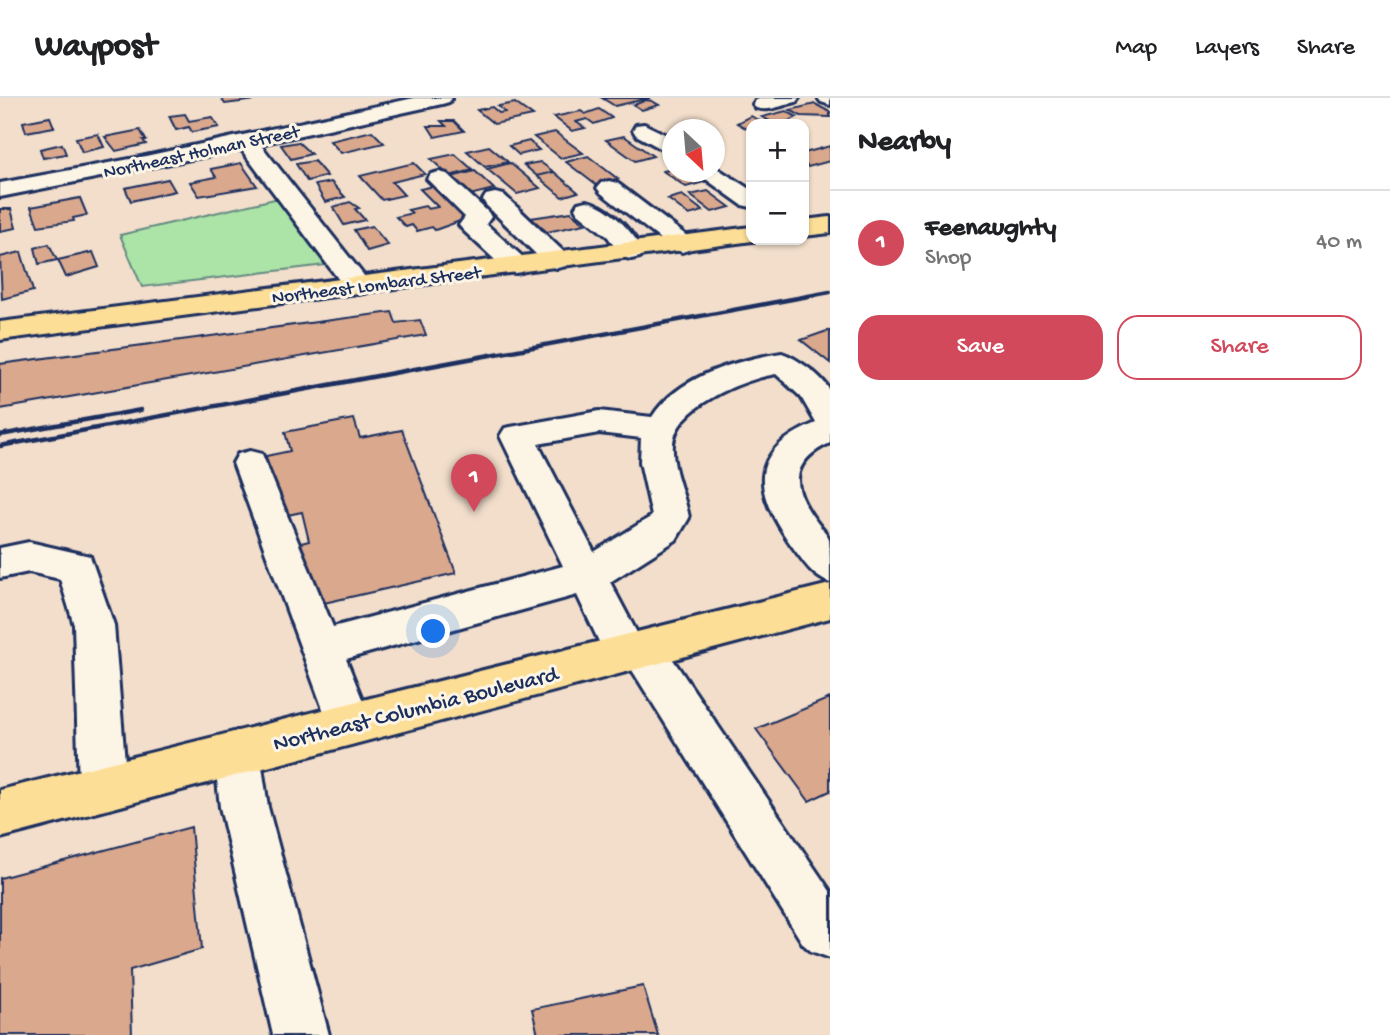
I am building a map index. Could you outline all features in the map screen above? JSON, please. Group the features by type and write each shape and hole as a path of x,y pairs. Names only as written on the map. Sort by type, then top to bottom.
{"main road":[{"path":"809,227 830,225"},
{"name":"Northeast Lombard Street","path":"0,331 746,236"},
{"name":"Northeast Columbia Boulevard","path":"0,814 830,601"}],"street":[{"name":"Northeast Holman Street","path":"0,190 246,141 442,98"},
{"path":"763,104 789,98"},
{"path":"644,130 662,141"},
{"path":"246,141 358,286"},
{"path":"439,180 479,218 472,225 516,265"},
{"path":"723,182 746,197"},
{"path":"609,188 682,244"},
{"path":"495,200 557,260"},
{"path":"587,208 617,232 631,251"},
{"path":"321,648 587,576 663,530 671,519 655,445 659,429 671,412 704,390 743,371 782,363 813,390 830,419"},
{"path":"659,429 599,422 517,436 587,576 634,652 822,925 830,932"},
{"path":"830,430 811,437 790,452 780,478 780,492 790,516 830,568"},
{"path":"250,463 350,724"},
{"path":"0,563 29,557 76,567 94,625 103,787"},
{"path":"237,752 244,807 301,1035"}],"green space":[{"path":"283,197 334,264 142,287 120,235"}],"building":[{"path":"221,98 254,98 256,100 225,104"},
{"path":"602,98 650,98 615,106"},
{"path":"646,100 659,105 642,110 634,105"},
{"path":"515,103 533,116 494,124 477,110 492,107 499,113 505,112 498,106"},
{"path":"815,104 830,112 830,117 801,116 790,110"},
{"path":"599,109 612,118 594,124 587,119 576,122 585,128 572,131 554,117 581,111 585,114"},
{"path":"786,111 797,117 766,119 762,117"},
{"path":"185,114 189,121 212,117 219,127 192,132 189,127 176,130 169,116"},
{"path":"751,116 756,119 746,119 746,128 737,123"},
{"path":"50,117 54,127 26,132 23,122"},
{"path":"441,121 454,121 464,131 435,137 428,126 446,126"},
{"path":"140,130 146,144 116,151 105,137"},
{"path":"372,131 384,143 341,153 330,141"},
{"path":"555,132 583,153 561,158 534,137"},
{"path":"98,134 104,147 82,152 76,138"},
{"path":"624,136 653,156 635,161 606,140"},
{"path":"529,141 539,150 519,155 509,146"},
{"path":"298,142 311,154 291,159 281,145"},
{"path":"62,144 66,154 43,158 40,149"},
{"path":"489,146 508,162 485,167 467,151"},
{"path":"830,146 830,161 809,167 809,152"},
{"path":"455,154 473,170 449,176 431,159"},
{"path":"588,156 618,179 596,185 566,162"},
{"path":"314,161 327,176 307,181 296,164"},
{"path":"540,162 554,172 537,176 524,165"},
{"path":"241,163 257,186 199,196 190,182 216,177 211,169"},
{"path":"414,163 425,174 392,182 404,195 382,200 360,176"},
{"path":"510,163 540,188 517,194 487,169"},
{"path":"475,171 494,189 470,195 451,177"},
{"path":"554,172 578,192 562,197 537,176"},
{"path":"168,179 175,191 131,201 125,188"},
{"path":"331,182 345,197 325,202 315,185"},
{"path":"679,182 704,182 686,187"},
{"path":"438,185 471,217 435,230 432,227 417,231 412,225 406,227 396,217 412,213 408,210 425,206 428,209 438,207 420,189"},
{"path":"708,191 730,207 712,212 690,195"},
{"path":"682,195 703,211 689,215 668,199"},
{"path":"80,198 87,215 73,218 74,221 38,226 31,207"},
{"path":"350,202 359,208 355,209 365,220 344,225 333,207"},
{"path":"0,209 11,209 16,228 0,231"},
{"path":"571,212 585,224 547,232 531,218"},
{"path":"372,226 388,245 367,251 354,230"},
{"path":"49,244 57,260 39,264 35,248"},
{"path":"21,252 33,291 2,299 0,257"},
{"path":"93,252 99,267 66,277 58,260"},
{"path":"392,312 396,323 420,320 426,335 0,409 0,364"},
{"path":"830,330 830,363 801,340"},
{"path":"354,419 360,438 402,430 456,573 315,605 301,543 309,541 302,512 278,517 266,456 290,451 285,432"},
{"path":"830,698 830,791 809,801 756,729"},
{"path":"191,827 202,949 130,970 132,1035 0,1035 0,878"},
{"path":"643,986 658,1035 538,1035 532,1009"}],"railway":[{"path":"0,446 830,292"},
{"path":"0,435 141,410"}],"place":[{"name":"Feenaughty","path":"474,512"}]}
